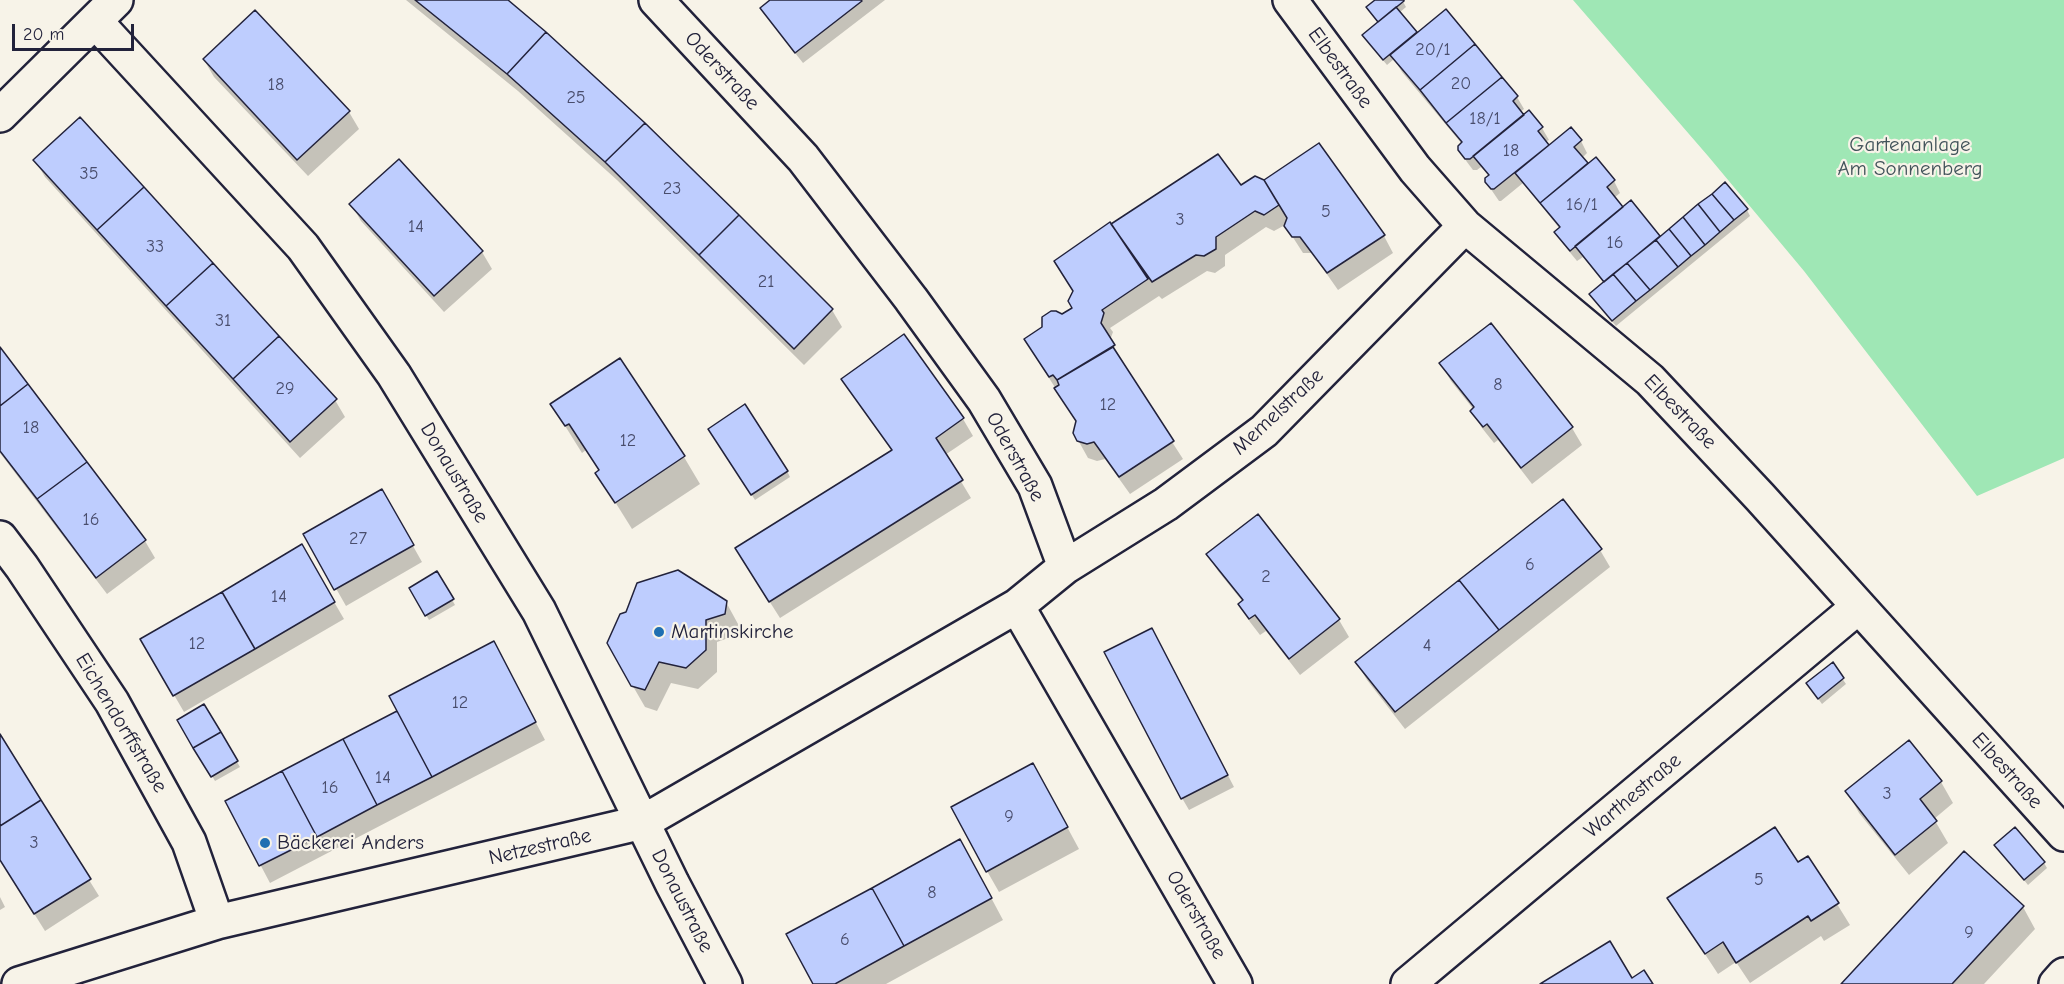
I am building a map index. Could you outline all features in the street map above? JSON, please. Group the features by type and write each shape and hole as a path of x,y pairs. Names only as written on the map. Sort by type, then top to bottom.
{"street":[{"name":"Oderstraße","path":"656,0 803,158 964,372 984,400 1035,486 1065,567"},
{"name":"Elbestraße","path":"1290,0 1415,169 1465,226 1650,380 1760,496 2064,834"},
{"path":"0,115 105,11"},
{"name":"Donaustraße","path":"105,11 303,247 394,375 539,611 672,883 725,984"},
{"name":"Memelstraße","path":"1065,567 1166,504 1264,431 1465,226"},
{"name":"Eichendorffstraße","path":"0,538 22,567 112,702 189,842 217,922"},
{"path":"1017,606 1065,567"},
{"name":"Oderstraße","path":"1017,606 1235,984"},
{"name":"Netzestraße","path":"19,984 217,922 643,822 1017,606"},
{"name":"Warthestraße","path":"1413,980 1858,607"},
{"path":"2056,984 2064,975"}],"green space":[{"name":"Gartenanlage Am Sonnenberg","path":"1573,0 2064,0 2064,458 1977,496 1804,271"}],"building":[{"path":"415,0 508,0 546,32 507,74"},
{"path":"770,0 862,1 795,53 760,8"},
{"path":"1375,0 1404,1 1378,22 1366,7"},
{"path":"1396,7 1417,32 1383,60 1362,35"},
{"path":"1446,9 1475,44 1420,90 1390,55"},
{"path":"255,10 350,111 297,160 203,59"},
{"path":"546,32 645,123 605,162 507,74"},
{"path":"1475,44 1502,77 1446,123 1420,90"},
{"path":"1502,77 1518,96 1513,101 1524,115 1470,159 1465,159 1458,150 1462,142 1446,123"},
{"path":"1529,110 1543,127 1538,131 1549,145 1494,189 1491,189 1485,182 1485,178 1489,175 1473,156"},
{"path":"80,117 144,187 97,230 33,160"},
{"path":"645,123 739,215 699,255 605,162"},
{"path":"1571,127 1582,140 1574,147 1588,163 1540,203 1515,173"},
{"path":"1319,143 1385,235 1327,273 1300,237 1292,237 1284,226 1287,218 1264,180"},
{"path":"1218,154 1241,185 1255,176 1264,180 1279,205 1264,215 1255,211 1216,237 1216,249 1204,256 1196,255 1152,282 1111,224"},
{"path":"1596,157 1615,180 1607,187 1623,207 1570,251 1554,232 1560,227 1540,203"},
{"path":"399,159 483,251 434,296 349,204"},
{"path":"1725,182 1748,209 1734,220 1712,194"},
{"path":"144,187 213,263 166,306 97,230"},
{"path":"1712,194 1734,220 1720,232 1698,204"},
{"path":"1631,200 1660,236 1604,282 1575,246"},
{"path":"1698,204 1720,232 1705,245 1683,217"},
{"path":"739,215 833,309 794,349 699,255"},
{"path":"1683,217 1705,245 1691,256 1669,229"},
{"path":"1110,222 1148,279 1102,310 1104,313 1101,323 1115,345 1057,380 1053,375 1049,377 1024,339 1042,327 1042,317 1051,311 1062,314 1072,308 1068,301 1073,291 1054,261"},
{"path":"1669,229 1691,256 1678,267 1656,240"},
{"path":"1656,240 1678,267 1650,290 1627,263"},
{"path":"213,263 279,336 233,379 166,306"},
{"path":"1627,263 1650,290 1636,301 1613,274"},
{"path":"1613,274 1636,301 1612,321 1589,294"},
{"path":"1491,323 1573,427 1521,468 1487,424 1483,427 1470,411 1474,407 1439,363"},
{"path":"904,334 964,418 936,438 963,480 769,602 735,548 892,450 841,379"},
{"path":"279,336 337,399 290,442 233,379"},
{"path":"0,347 28,384 0,406"},
{"path":"1113,347 1174,441 1119,477 1094,442 1087,444 1077,441 1073,433 1076,421 1054,388 1059,385 1057,380"},
{"path":"620,358 685,456 615,503 595,473 599,470 569,424 565,426 550,404"},
{"path":"28,384 87,462 37,499 0,451 0,406"},
{"path":"745,404 788,471 751,495 708,429"},
{"path":"87,462 146,540 96,578 37,499"},
{"path":"382,489 414,545 334,590 303,534"},
{"path":"1563,499 1602,549 1499,630 1459,580"},
{"path":"1258,514 1340,619 1289,659 1255,615 1249,619 1238,604 1243,600 1206,554"},
{"path":"302,544 335,602 255,649 222,592"},
{"name":"Martinskirche","path":"678,570 727,601 725,614 706,620 706,650 686,668 659,662 645,690 631,686 607,643 620,614 626,612 637,583"},
{"path":"437,571 454,599 425,616 409,588"},
{"path":"1459,580 1499,630 1395,712 1355,662"},
{"path":"222,592 255,649 173,696 140,639"},
{"path":"1152,628 1228,775 1181,799 1104,652"},
{"path":"494,641 536,722 432,777 389,696"},
{"path":"1833,662 1844,678 1818,699 1806,683"},
{"path":"204,704 221,732 193,748 177,720"},
{"path":"397,711 432,777 377,805 343,739"},
{"path":"221,732 238,761 211,777 193,748"},
{"path":"0,734 41,800 0,826"},
{"path":"343,739 377,805 317,837 282,771"},
{"path":"1909,740 1942,781 1920,799 1937,821 1895,855 1845,791"},
{"path":"1033,763 1068,827 986,872 951,807"},
{"path":"282,771 317,837 259,866 225,801"},
{"path":"41,800 91,879 34,914 0,860 0,826"},
{"path":"1775,827 1798,862 1808,856 1839,903 1811,921 1808,916 1736,963 1723,942 1705,954 1667,898"},
{"path":"2015,827 2045,862 2024,880 1994,845"},
{"path":"960,839 992,898 904,946 872,888"},
{"path":"1964,851 2024,906 1952,984 1841,984"},
{"path":"872,888 904,946 835,984 813,984 786,934"},
{"path":"1610,941 1632,978 1644,970 1653,984 1540,984"}],"place":[{"name":"Martinskirche","path":"659,632"},
{"name":"Bäckerei Anders","path":"265,843"}]}
